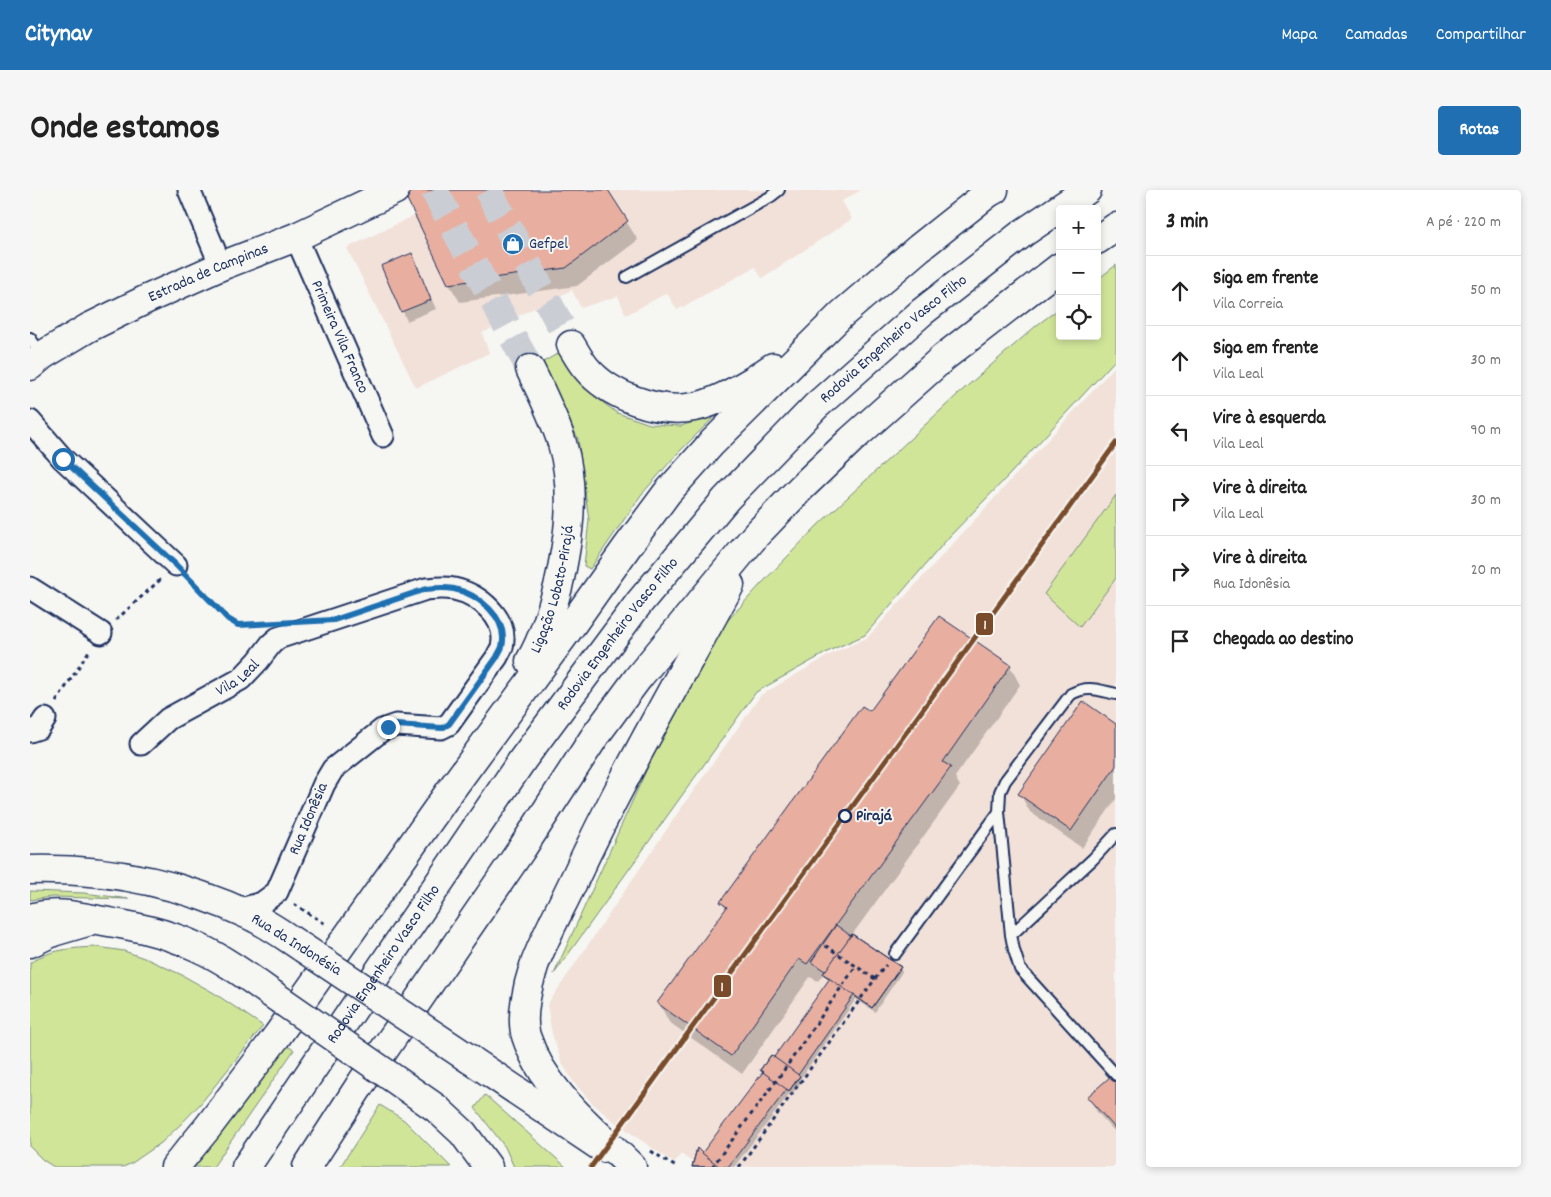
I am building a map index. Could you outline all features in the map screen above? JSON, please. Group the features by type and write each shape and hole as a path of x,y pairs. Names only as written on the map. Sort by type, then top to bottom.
{"main road":[{"name":"Estrada de Campinas","path":"34,353 220,266 296,237 395,190"},
{"name":"Rodovia Engenheiro Vasco Filho","path":"246,1167 523,759 638,603 726,499 816,406 922,312 1023,233 1088,190"},
{"path":"571,345 585,367 593,375 623,395 644,404 680,409 712,402 771,369 842,314 919,248 992,191"},
{"path":"1101,237 1116,227"},
{"path":"307,1167 362,1082 521,850 595,736 638,678 756,536 802,487 944,357 1056,270"},
{"path":"175,1167 216,1117 324,971 450,791 667,493 712,443 842,314"},
{"name":"Ligação Lobato-Pirajá","path":"450,791 540,642 566,554 570,514 568,477 562,443 546,402 530,369"},
{"path":"625,1165 566,1103 544,1076 525,1035 524,1004 534,966 596,834 656,718 693,654 756,536"},
{"name":"Rua da Indonésia","path":"30,870 105,872 143,879 209,898 249,906 270,927 625,1165"},
{"path":"30,918 54,913 76,914 149,929 199,947 272,994 436,1108 463,1133 488,1167"},
{"path":"30,943 53,932 96,919"},
{"path":"163,1167 216,1117"},
{"path":"194,1167 216,1117"}],"street":[{"path":"189,190 220,266"},
{"name":"Primeira Vila Franco","path":"296,237 383,436"},
{"path":"30,421 63,459 176,565"},
{"name":"Vila Leal","path":"141,744 168,719 241,679 258,661 270,644 278,638 420,591 441,587 464,592 479,600 489,608 497,619 502,634 502,646 497,657 449,724"},
{"path":"30,588 101,633"},
{"name":"Rua Idonêsia","path":"249,906 275,894 279,890 324,784 333,769 388,727 396,725 442,728 449,724"}],"lane":[{"path":"627,277 770,197 779,190"},
{"path":"1116,694 1090,688 1081,688 1071,694 1005,781 1000,792 999,812 1011,935 1020,969 1116,1075"},
{"path":"895,954 999,812"},
{"path":"1011,935 1116,834"}],"path":[{"path":"176,565 228,619 238,625 267,623"},
{"path":"289,900 330,927"},
{"path":"739,1167 875,979 824,944"},
{"path":"712,1167 782,1073 856,966"}],"shaded area":[{"path":"467,190 861,190 842,201 852,219 762,278 755,267 677,310 667,293 626,315 618,296 581,308 572,290 482,333 489,353 416,388 347,248"},
{"path":"1116,365 1116,1167 699,1167 681,1154 674,1163 615,1122 593,1104 574,1083 562,1063 552,1034 547,1005 761,695 833,653 867,638"}],"green space":[{"path":"1116,265 1116,359 949,537 865,635 831,650 756,692 554,974 664,731 707,643 817,526 957,395 1037,325 1056,311 1056,340 1101,340 1101,277"},
{"path":"559,353 593,395 617,413 650,424 681,426 717,414 677,454 641,495 590,569 584,566 589,520 578,439 543,362"},
{"path":"1116,495 1116,578 1080,627 1044,594"},
{"path":"30,891 84,893 129,899 52,897 30,900"},
{"path":"97,947 124,951 182,975 214,993 263,1026 201,1103 182,1123 161,1143 132,1163 123,1167 54,1167 43,1160 30,1147 30,963 53,952"},
{"path":"284,1044 294,1050 213,1167 191,1167"},
{"path":"485,1095 566,1167 514,1167 505,1147 475,1108"},
{"path":"380,1105 404,1120 451,1167 340,1167"}],"building":[{"name":"Gefpel","path":"413,190 608,190 628,221 566,268 448,284 404,193"},
{"path":"412,253 431,300 401,312 381,266"},
{"name":"Pirajá","path":"939,616 1011,665 943,762 951,767 807,964 799,959 731,1056 657,1003 727,907 720,902 862,706 870,711"},
{"path":"1083,701 1116,724 1116,766 1071,831 1018,794"},
{"path":"836,925 901,967 872,1008 854,995 798,1075 800,1076 789,1091 787,1089 728,1167 692,1167 697,1148 702,1153 763,1072 760,1070 771,1055 774,1057 830,978 823,974 825,971 811,962"},
{"path":"852,934 901,967 872,1008 823,974"},
{"path":"771,1055 800,1076 789,1091 760,1070"},
{"path":"1110,1077 1116,1083 1116,1129 1087,1097"},
{"path":"697,1148 702,1153 720,1167 692,1167"}],"tunnel":[{"path":"434,190 530,369"},
{"path":"488,190 571,345"}],"transit line":[{"name":"1","path":"591,1167 1116,443"}],"place":[{"name":"Gefpel","path":"513,244"},
{"name":"Pirajá","path":"845,816"}],"route":[{"path":"63,459 176,565 228,619 238,625 334,620 426,589 441,587 464,592 489,608 497,619 502,634 502,646 497,657 449,724 442,728 396,725 388,727"}]}
